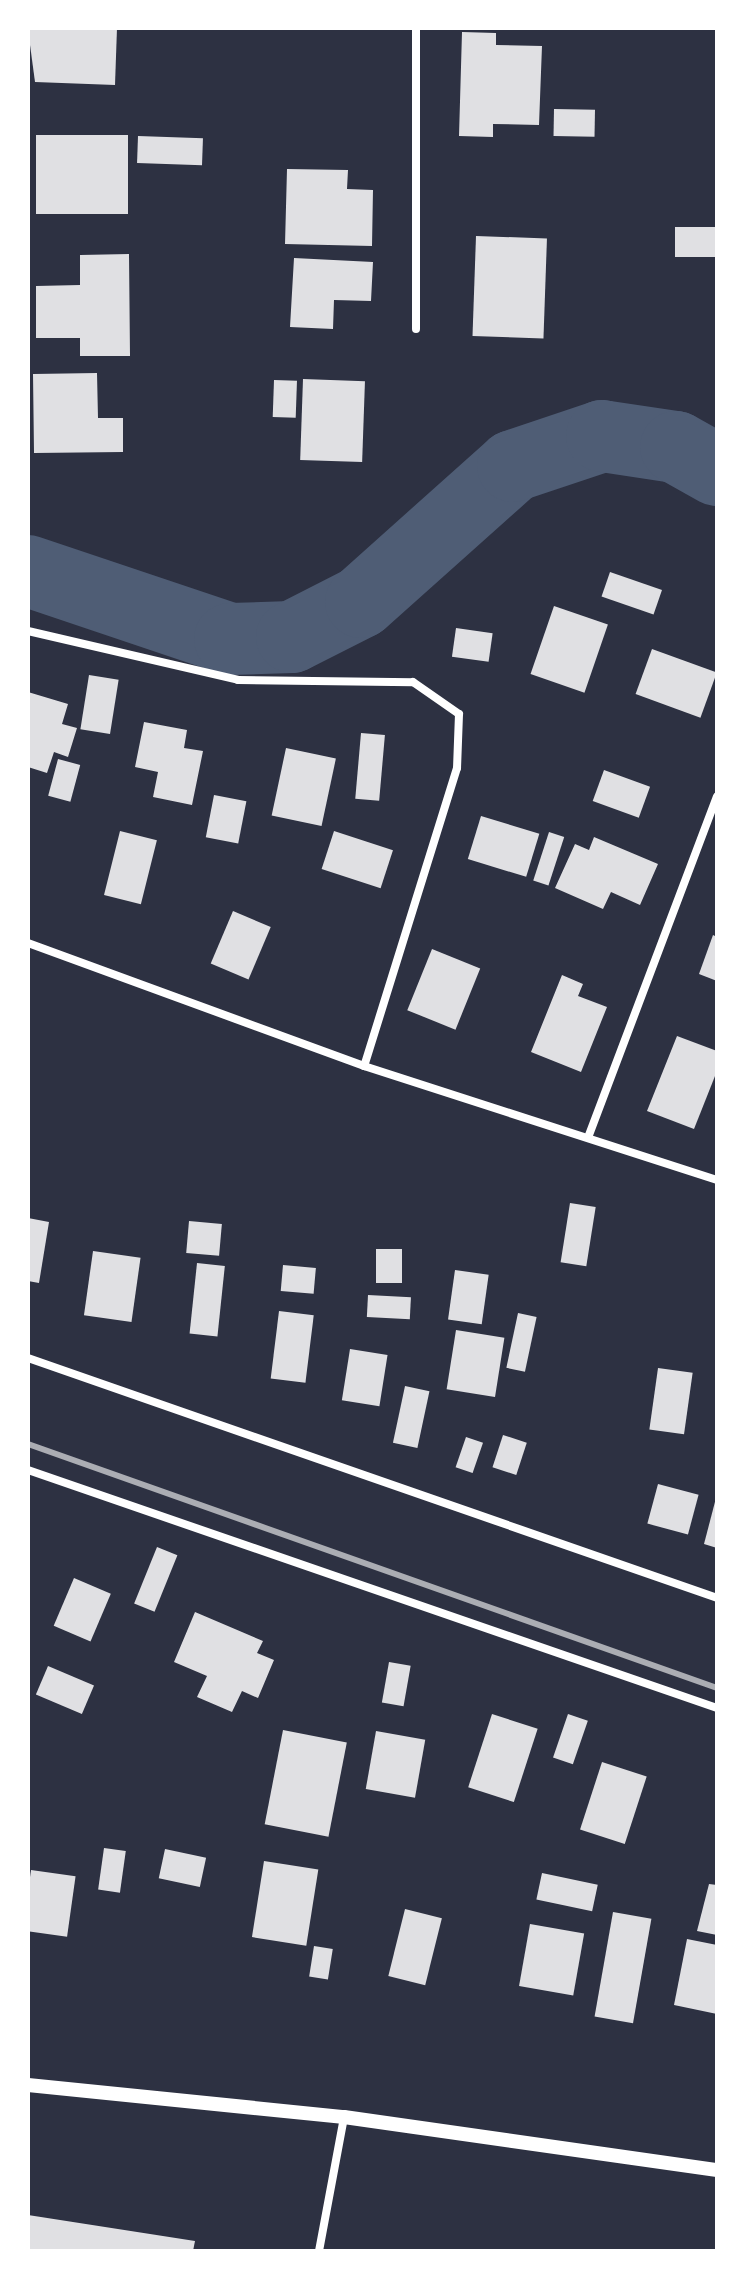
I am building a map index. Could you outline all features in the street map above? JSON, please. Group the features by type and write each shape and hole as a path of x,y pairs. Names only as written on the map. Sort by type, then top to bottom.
{"street":[{"path":"416,28 416,329"},
{"path":"28,631 238,680 413,682 459,714 457,768 364,1066"},
{"path":"589,1135 717,796"},
{"path":"28,943 364,1066 589,1135 717,1180"},
{"path":"28,1358 717,1598"},
{"path":"28,1470 717,1708"},
{"path":"28,2085 344,2117 717,2170"},
{"path":"319,2251 344,2117"}],"building":[{"path":"117,28 115,85 35,82 28,30"},
{"path":"462,32 496,33 496,45 542,46 539,125 493,124 493,137 459,136"},
{"path":"554,109 595,110 595,137 554,136"},
{"path":"36,135 128,135 128,214 36,214"},
{"path":"138,136 203,138 202,165 137,163"},
{"path":"287,169 348,170 347,189 373,190 372,246 285,244"},
{"path":"675,227 717,227 717,257 675,257"},
{"path":"476,236 547,238 543,338 473,336"},
{"path":"129,254 130,356 80,356 80,338 36,338 36,286 80,285 80,255"},
{"path":"294,258 373,262 371,301 334,300 333,329 290,327"},
{"path":"97,373 98,418 123,418 123,452 34,453 33,374"},
{"path":"303,379 365,381 362,462 300,460"},
{"path":"274,380 297,381 296,418 273,417"},
{"path":"610,572 662,590 654,614 602,597"},
{"path":"554,606 608,625 584,693 531,674"},
{"path":"456,628 493,633 489,662 452,657"},
{"path":"652,649 717,673 700,718 636,694"},
{"path":"89,675 119,680 110,734 80,729"},
{"path":"28,692 68,704 62,724 77,728 68,757 54,752 47,773 28,767"},
{"path":"144,722 187,730 184,748 203,751 192,805 153,797 158,772 135,767"},
{"path":"361,733 385,735 379,801 355,799"},
{"path":"286,748 336,759 322,826 272,815"},
{"path":"58,759 80,765 70,802 48,796"},
{"path":"604,770 650,787 639,818 593,801"},
{"path":"214,795 246,801 238,844 206,837"},
{"path":"481,816 539,834 526,877 468,859"},
{"path":"120,831 157,840 141,904 104,895"},
{"path":"334,831 393,850 381,888 322,869"},
{"path":"549,832 564,837 548,885 533,881"},
{"path":"594,837 658,864 640,905 611,892 603,909 555,888 575,844 589,850"},
{"path":"233,911 271,927 248,979 211,963"},
{"path":"713,935 717,937 717,981 699,974"},
{"path":"432,949 480,968 455,1030 407,1010"},
{"path":"562,975 583,984 578,996 607,1007 581,1072 531,1052"},
{"path":"677,1036 717,1051 717,1071 694,1129 647,1111"},
{"path":"570,1203 596,1207 586,1266 561,1262"},
{"path":"28,1218 49,1222 39,1283 28,1281"},
{"path":"189,1221 222,1224 219,1256 186,1253"},
{"path":"376,1249 402,1249 402,1283 376,1283"},
{"path":"93,1251 141,1258 131,1322 84,1315"},
{"path":"197,1263 225,1266 217,1337 190,1334"},
{"path":"283,1265 316,1268 314,1294 281,1291"},
{"path":"455,1270 489,1275 482,1324 448,1320"},
{"path":"368,1295 411,1297 410,1319 367,1317"},
{"path":"279,1311 314,1315 305,1383 271,1378"},
{"path":"518,1313 537,1317 525,1372 506,1368"},
{"path":"456,1330 504,1338 495,1397 447,1389"},
{"path":"350,1349 388,1355 379,1406 342,1400"},
{"path":"658,1368 693,1373 684,1434 649,1429"},
{"path":"405,1386 429,1391 417,1448 393,1443"},
{"path":"503,1435 527,1443 516,1475 492,1467"},
{"path":"466,1437 483,1443 473,1473 456,1467"},
{"path":"658,1484 699,1495 688,1534 647,1524"},
{"path":"717,1498 717,1548 704,1544"},
{"path":"157,1547 177,1555 155,1612 134,1604"},
{"path":"74,1578 111,1594 91,1641 54,1626"},
{"path":"195,1612 263,1641 257,1653 274,1660 258,1698 242,1691 232,1712 197,1697 207,1676 174,1662"},
{"path":"389,1662 411,1666 404,1706 382,1702"},
{"path":"48,1666 94,1686 82,1714 36,1695"},
{"path":"492,1714 538,1729 514,1802 468,1787"},
{"path":"568,1714 588,1721 573,1764 553,1757"},
{"path":"283,1730 347,1742 328,1837 265,1824"},
{"path":"376,1731 425,1740 415,1798 366,1789"},
{"path":"602,1762 647,1777 625,1844 580,1830"},
{"path":"104,1848 126,1851 120,1893 98,1890"},
{"path":"165,1849 206,1858 200,1887 159,1878"},
{"path":"264,1861 318,1870 306,1946 252,1937"},
{"path":"31,1870 76,1876 67,1937 28,1931"},
{"path":"542,1873 598,1885 592,1911 536,1899"},
{"path":"709,1884 717,1885 717,1935 697,1931"},
{"path":"405,1909 442,1918 425,1985 388,1976"},
{"path":"613,1912 651,1919 633,2023 595,2016"},
{"path":"530,1924 584,1934 573,1996 519,1986"},
{"path":"687,1939 717,1945 717,2014 674,2005"},
{"path":"314,1946 333,1949 328,1980 309,1977"},
{"path":"28,2215 195,2241 193,2251 28,2251"}],"waterway":[{"path":"28,571 230,639 292,637 361,602 513,466 602,436 676,447 717,470"}],"railway":[{"path":"28,1444 717,1688"}]}
